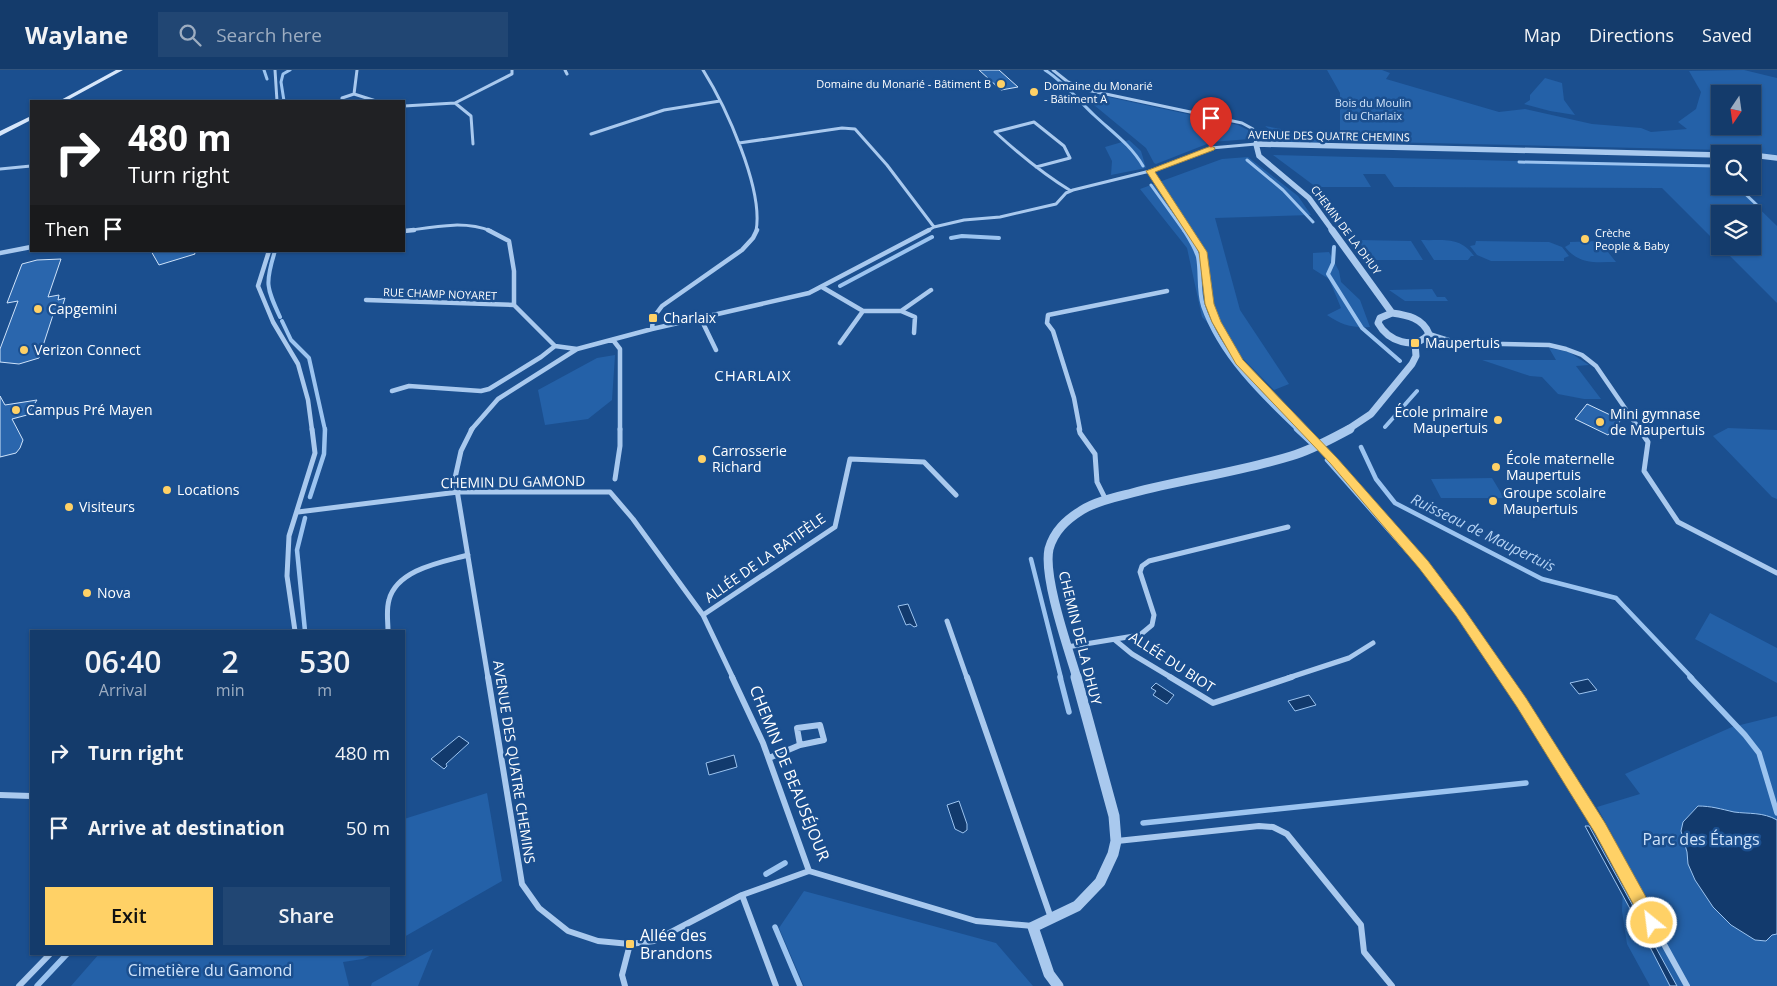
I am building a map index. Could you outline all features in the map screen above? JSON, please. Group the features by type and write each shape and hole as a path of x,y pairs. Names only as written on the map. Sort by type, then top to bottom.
{"main road":[{"path":"64,100 120,70"},
{"path":"0,134 30,119"}],"street":[{"path":"275,70 277,100"},
{"path":"354,94 357,70"},
{"path":"405,106 455,103 512,74 512,70"},
{"path":"565,70 567,74"},
{"path":"652,329 653,318 662,306 736,255 758,228 758,211 739,143 709,78 703,70"},
{"path":"1053,70 1072,84 1094,92 1242,123 1253,129 1256,144"},
{"path":"342,100 342,98 354,94 373,100"},
{"path":"591,134 664,110 720,101"},
{"path":"455,103 471,116 473,144"},
{"path":"1036,167 1070,158 1064,146 1034,122 995,132 1036,167 1071,191"},
{"path":"739,143 842,128 855,129 934,227"},
{"name":"AVENUE DES QUATRE CHEMINS","path":"809,871 742,895 654,942 630,944 598,941 568,930 539,908 522,884 455,478 460,451 468,434 483,414 498,400 577,349 652,329 809,293 934,227 964,220 1000,217 1056,204 1071,191 1150,171 1211,148 1256,144 1711,154"},
{"name":"CHEMIN DE LA DHUY","path":"1256,144 1259,156 1309,198 1392,313"},
{"path":"1761,156 1777,158"},
{"path":"0,169 30,166"},
{"path":"1150,171 1203,252 1210,304 1217,322 1240,362 1319,446 1423,564 1501,671 1600,828 1687,986"},
{"name":"RUE CHAMP NOYARET","path":"405,231 468,226 500,233 509,241 514,271 514,305"},
{"path":"0,253 30,247"},
{"path":"268,252 258,286 273,322 298,364 308,400 315,453 289,536 287,576 296,630"},
{"path":"822,287 863,311 901,311 915,318 914,333"},
{"path":"901,311 931,290"},
{"path":"1106,500 1097,482 1095,454 1080,433 1074,398 1053,331 1047,323 1048,316 1057,312 1167,291"},
{"name":"RUE CHAMP NOYARET","path":"366,300 514,305 555,346"},
{"path":"840,343 863,311"},
{"path":"1429,334 1423,341 1415,343 1393,339 1380,329 1378,323 1380,318 1392,313 1418,319 1424,324 1429,334 1455,343 1483,346 1558,346 1580,353 1596,366 1648,442 1649,451 1643,463 1644,471 1678,522 1777,574"},
{"path":"701,319 716,350"},
{"path":"613,340 620,349 620,446 615,479"},
{"name":"CHEMIN DE LA DHUY","path":"1033,926 1077,906 1100,882 1113,854 1116,841 1114,816 1048,573 1049,550 1056,530 1083,509 1106,500 1162,485 1293,456 1319,446 1357,425 1371,414 1412,364 1416,356 1415,343"},
{"path":"392,391 409,386 481,391 489,389 555,346 577,349"},
{"path":"540,357 552,365"},
{"name":"ALLÉE DE LA BATIFÈLE","path":"702,615 835,527 850,459 924,462 956,495"},
{"name":"CHEMIN DU GAMOND","path":"298,512 458,492 610,492"},
{"name":"CHEMIN DE BEAUSÉJOUR","path":"610,492 702,615 768,758 809,871 976,920 1033,926"},
{"path":"1114,640 1140,635 1152,625 1154,615 1140,572 1142,566 1149,561 1288,528"},
{"path":"388,630 389,597 400,583 417,571 468,555"},
{"path":"947,621 1051,919"},
{"name":"ALLÉE DU BIOT","path":"1067,647 1114,640 1132,654 1213,703 1349,658 1373,643"},
{"path":"768,758 800,745 824,740 820,724 797,728 800,745"},
{"path":"0,794 30,796"},
{"path":"1116,841 1259,826 1273,827 1287,834 1361,925 1364,952 1392,986"},
{"path":"742,895 776,986"},
{"path":"1033,926 1049,974 1058,986"},
{"path":"625,986 622,975 630,944"},
{"path":"19,986 49,955"}],"green space":[{"name":"Bois du Moulin du Charlaix","path":"1327,70 1382,70 1390,73 1386,79 1499,112 1525,109 1592,124 1641,128 1651,132 1687,129 1678,122 1696,109 1701,92 1689,71 1744,70 1777,78 1777,155 1761,153 1761,145 1711,145 1711,150 1340,141 1340,93"},
{"path":"1545,78 1562,83 1564,100 1575,115 1524,104 1530,100 1530,95"},
{"path":"1099,95 1238,125 1248,130 1250,139 1212,142 1156,164 1146,148 1094,105 1091,100"},
{"path":"1265,126 1330,138 1327,143 1286,142"},
{"path":"1129,140 1141,151 1146,168 1111,175 1112,161 1105,147"},
{"path":"1273,155 1711,166 1711,195 1745,195 1755,205 1711,205 1711,237 1662,188 1394,187 1385,174 1363,174 1371,187 1316,187"},
{"path":"1248,157 1298,196 1311,215 1215,218 1240,310 1289,384 1274,390 1202,317 1187,248 1140,189 1222,159"},
{"path":"1761,210 1777,226 1777,303 1729,255 1761,255"},
{"path":"1358,240 1411,241 1423,260 1371,260"},
{"path":"1421,240 1457,242 1474,256 1471,256 1468,260 1434,260"},
{"path":"1476,241 1549,242 1562,247 1569,256 1564,258 1564,261 1491,261 1477,255 1470,246 1475,245"},
{"path":"1599,241 1616,262 1582,260 1565,247 1570,242"},
{"path":"1329,252 1339,271 1341,282 1360,300 1370,327 1347,325 1327,315 1341,308 1329,279 1313,269 1313,253"},
{"path":"1432,289 1437,297 1445,297 1448,301 1405,301 1389,290"},
{"path":"1549,348 1569,352 1589,365 1576,366 1601,399 1584,399 1558,394 1542,377 1530,376 1482,360 1556,360"},
{"path":"615,355 612,400 588,419 545,425 538,390 597,358"},
{"path":"1728,428 1777,430 1777,499 1772,497 1713,436"},
{"path":"1492,478 1504,498 1441,498 1431,479"},
{"path":"1710,613 1777,648 1777,683 1695,639"},
{"name":"Parc des Étangs","path":"1777,716 1777,986 1650,986 1627,944 1622,911 1623,887 1615,859 1614,838 1597,807 1640,794 1625,774 1732,727"},
{"path":"487,793 502,881 405,936 405,819"},
{"path":"804,891 996,943 1033,986 804,986 779,928"},
{"path":"433,949 418,986 371,986 372,983"},
{"name":"Cimetière du Gamond","path":"98,955 372,955 363,959 343,962 349,986 71,986"}],"shaded area":[{"path":"908,604 917,626 914,627 910,624 906,625 898,606"},
{"path":"1588,679 1597,690 1579,694 1570,683"},
{"path":"1156,683 1174,695 1167,704 1153,695 1156,691 1151,688"},
{"path":"1309,695 1316,705 1295,711 1288,701"},
{"path":"459,736 469,743 446,764 447,766 444,769 431,759"},
{"path":"734,755 737,767 709,775 706,763"},
{"path":"959,801 967,824 967,830 963,833 955,829 947,805"},
{"path":"1698,806 1761,814 1777,820 1777,934 1772,935 1766,941 1755,940 1731,925 1713,907 1695,880 1688,864 1687,852 1681,831 1683,822"},
{"path":"1585,826 1589,826 1677,986 1670,986"}],"building":[{"path":"979,70 999,70 1018,87 1001,90"},
{"path":"152,252 194,252 195,254 159,265"},
{"name":"Capgemini","path":"61,259 48,297 59,295 58,300 65,298 60,314 53,315 39,358 19,364 0,362 0,349 18,301 7,303 22,264 37,260"},
{"path":"0,396 5,405 37,400 27,415 12,419 23,440 20,448 16,453 0,457"},
{"name":"Mini gymnase de Maupertuis","path":"1587,404 1621,420 1608,435 1575,419"}],"waterway":[{"path":"264,70 267,79"},
{"path":"284,100 281,82 283,74 290,70"},
{"path":"1045,70 1065,86 1121,139 1143,166"},
{"name":"Ruisseau de Maupertuis","path":"1247,160 1283,190 1313,222"},
{"path":"1519,162 1711,166"},
{"path":"1151,185 1184,231"},
{"path":"1746,195 1757,205"},
{"path":"1184,230 1194,246 1198,257 1203,306 1210,324 1231,358 1243,373 1298,430"},
{"path":"951,238 962,236 999,238"},
{"path":"840,286 932,237"},
{"name":"Ruisseau de Maupertuis","path":"1334,247 1333,263 1328,274 1362,328 1400,361"},
{"path":"275,252 268,285 280,317"},
{"path":"282,321 291,340 309,358 325,430"},
{"name":"Ruisseau de Maupertuis","path":"1385,427 1417,391"},
{"path":"1296,429 1310,442"},
{"path":"310,497 324,454 325,430"},
{"name":"Ruisseau de Maupertuis","path":"1361,447 1376,479 1395,503 1542,579 1616,598 1692,678"},
{"path":"1327,460 1410,554"},
{"path":"305,518 297,550 305,630"},
{"path":"1031,559 1061,678"},
{"path":"1060,677 1069,712"},
{"name":"Ruisseau de Maupertuis","path":"1690,677 1745,735 1759,753 1777,813"},
{"path":"1143,823 1526,783"},
{"path":"766,874 785,863"},
{"path":"775,927 800,986"},
{"path":"37,986 66,955"}],"place":[{"name":"Domaine du Monarié - Bâtiment B","path":"1001,84"},
{"name":"Domaine du Monarié - Bâtiment A","path":"1034,92"},
{"name":"Crèche People & Baby","path":"1585,239"},
{"name":"Capgemini","path":"38,309"},
{"name":"Charlaix","path":"653,318"},
{"name":"Maupertuis","path":"1415,343"},
{"name":"Verizon Connect","path":"24,350"},
{"name":"Campus Pré Mayen","path":"16,410"},
{"name":"École primaire Maupertuis","path":"1498,420"},
{"name":"Mini gymnase de Maupertuis","path":"1600,422"},
{"name":"Carrosserie Richard","path":"702,459"},
{"name":"École maternelle Maupertuis","path":"1496,467"},
{"name":"Locations","path":"167,490"},
{"name":"Groupe scolaire Maupertuis","path":"1493,501"},
{"name":"Visiteurs","path":"69,507"},
{"name":"Nova","path":"87,593"},
{"name":"Allée des Brandons","path":"630,944"}],"district":[{"name":"CHARLAIX","path":"753,376"}],"route":[{"path":"1211,148 1150,171 1154,180 1203,252 1210,304 1217,322 1240,362 1333,461 1423,564 1460,612 1522,702 1600,828 1652,923"}]}
